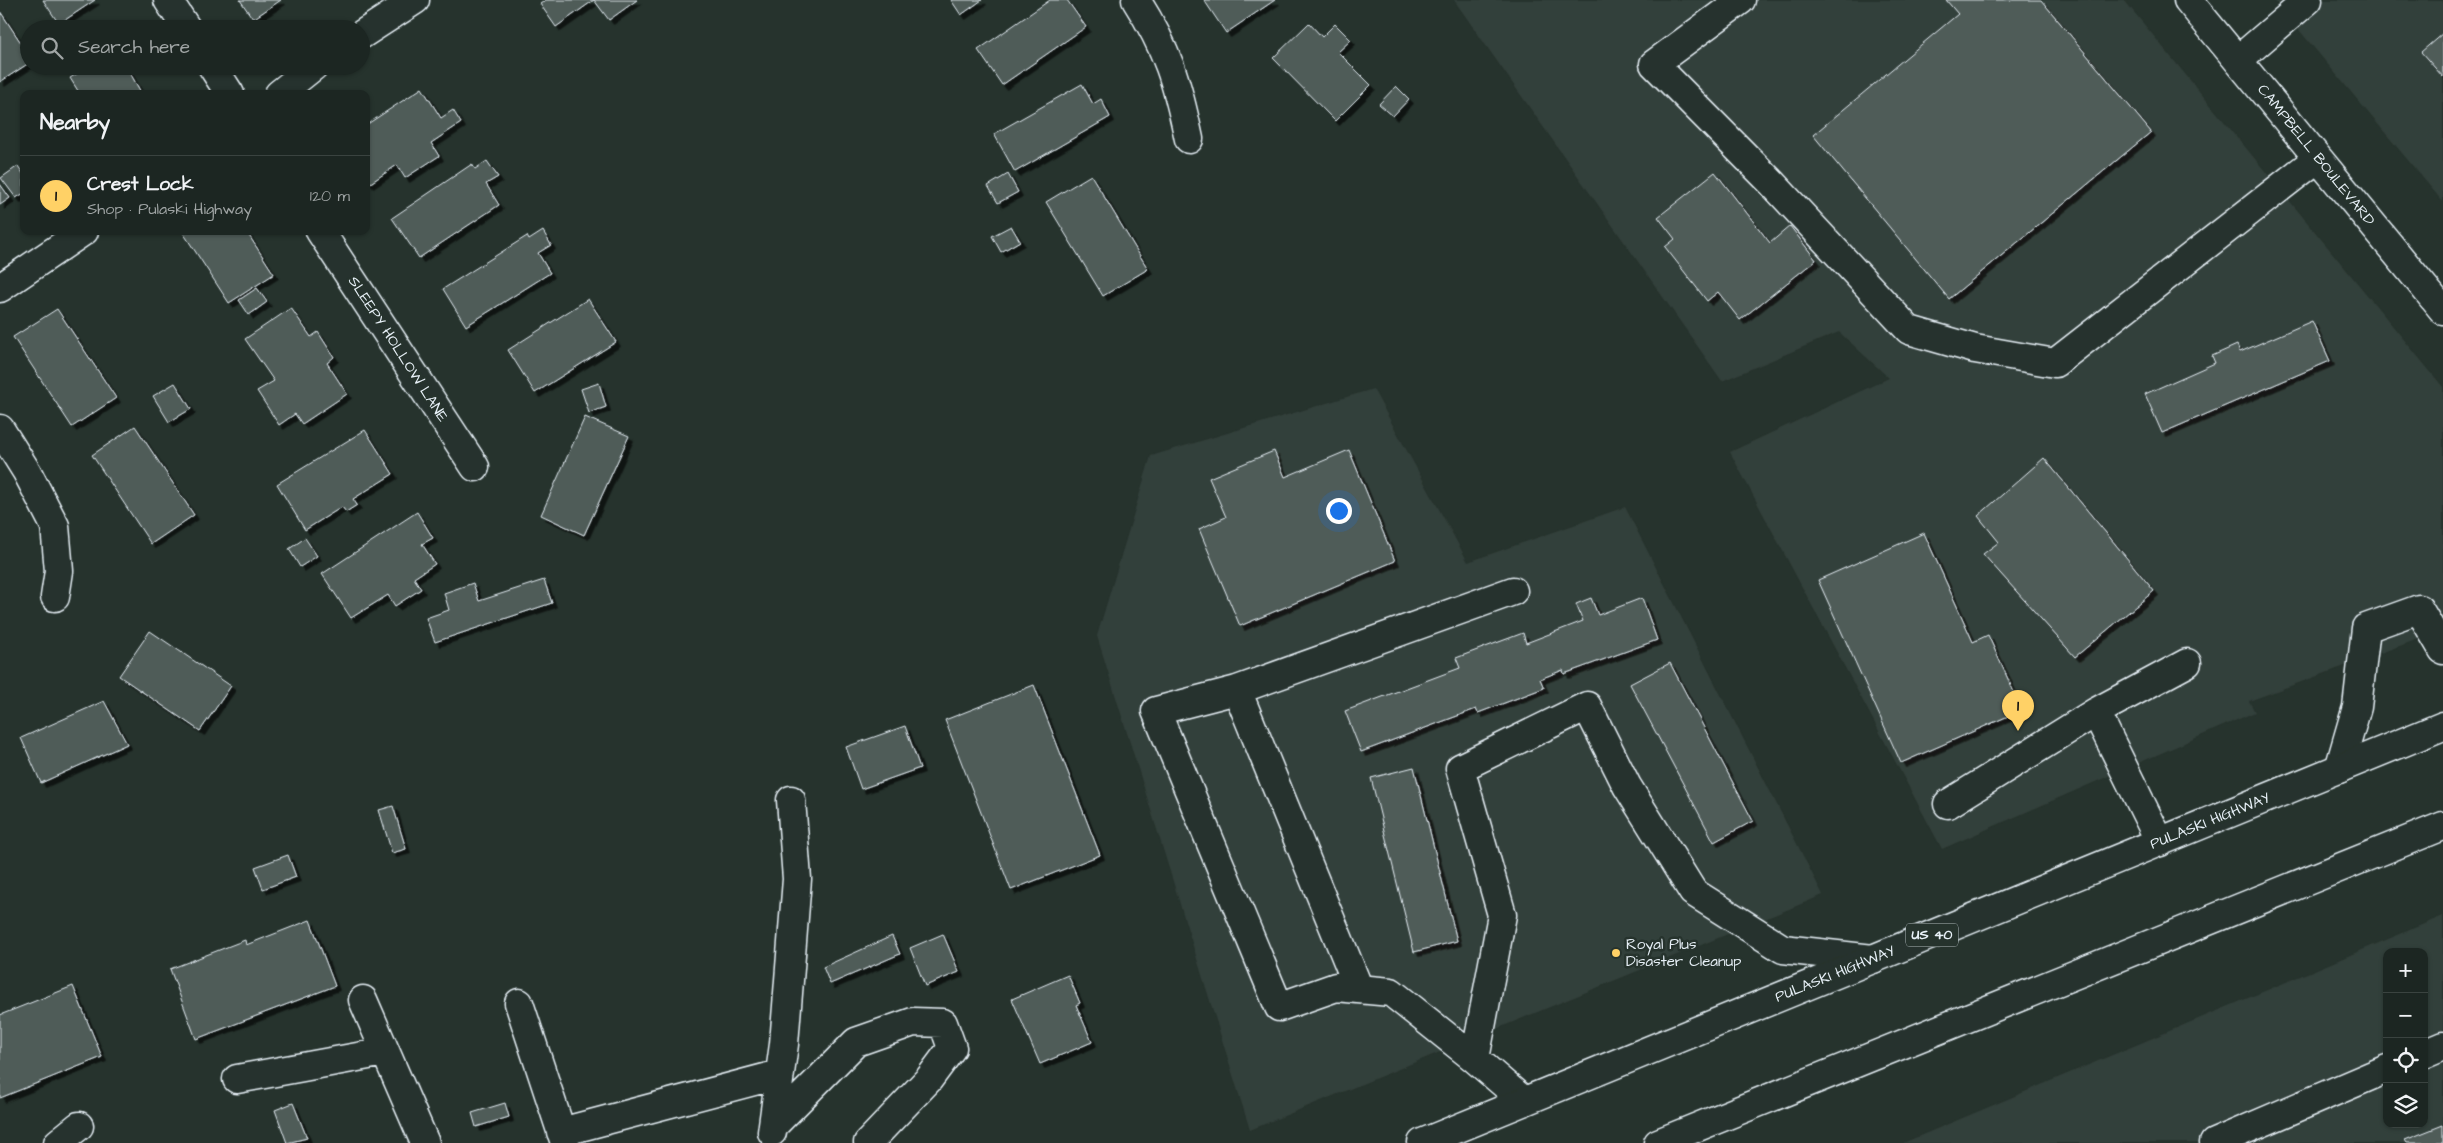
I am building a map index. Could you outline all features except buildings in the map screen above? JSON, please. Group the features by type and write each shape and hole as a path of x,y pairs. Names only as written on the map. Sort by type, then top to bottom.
{"main road":[{"path":"168,0 181,20"},
{"path":"370,29 416,0"},
{"path":"1136,0 1156,31 1170,62 1189,139"},
{"path":"1742,0 1654,64 1773,184 1909,330 1975,349 2055,363 2318,158"},
{"name":"CAMPBELL BOULEVARD","path":"2188,0 2443,310"},
{"path":"2238,60 2308,0"},
{"path":"218,75 227,90"},
{"path":"284,90 303,75"},
{"path":"0,288 78,235"},
{"name":"SLEEPY HOLLOW LANE","path":"323,235 475,467"},
{"path":"0,429 28,472 55,526 59,571 55,597"},
{"path":"1513,591 1237,690 1156,711 1279,1007 1336,987 1390,992 1475,1059 1524,1101"},
{"path":"2339,769 2357,707 2366,628 2419,609 2443,650"},
{"path":"1948,804 2096,712 2187,663"},
{"path":"1237,690 1359,989"},
{"path":"1475,1059 1502,915 1460,768 1587,706 1627,786 1693,892 1783,949 1873,959"},
{"path":"2096,712 2160,842"},
{"name":"PULASKI HIGHWAY","path":"1422,1143 2443,726"},
{"path":"772,1134 780,1074 797,879 791,800"},
{"path":"1658,1143 1679,1138 2443,826"},
{"path":"363,1000 425,1143"},
{"path":"519,1003 563,1138 780,1074"},
{"path":"772,1134 856,1042 913,1022 943,1024 952,1048 929,1079 868,1143"},
{"path":"2428,1052 2443,1046"},
{"path":"236,1079 385,1052"},
{"path":"2214,1143 2383,1072"},
{"path":"58,1143 79,1126"}],"shaded area":[{"path":"1454,0 2124,0 2443,387 2443,630 2249,701 2255,712 1942,849 1730,452 1889,378 1839,332 1722,381"},
{"path":"2274,0 2443,0 2443,202"},
{"path":"1373,389 1468,562 1625,507 1823,895 1250,1130 1097,636 1151,456"},
{"path":"2443,916 2443,1143 1903,1143"}],"place":[{"name":"Crest Lock","path":"2018,731"},
{"name":"Royal Plus Disaster Cleanup","path":"1616,953"}]}
